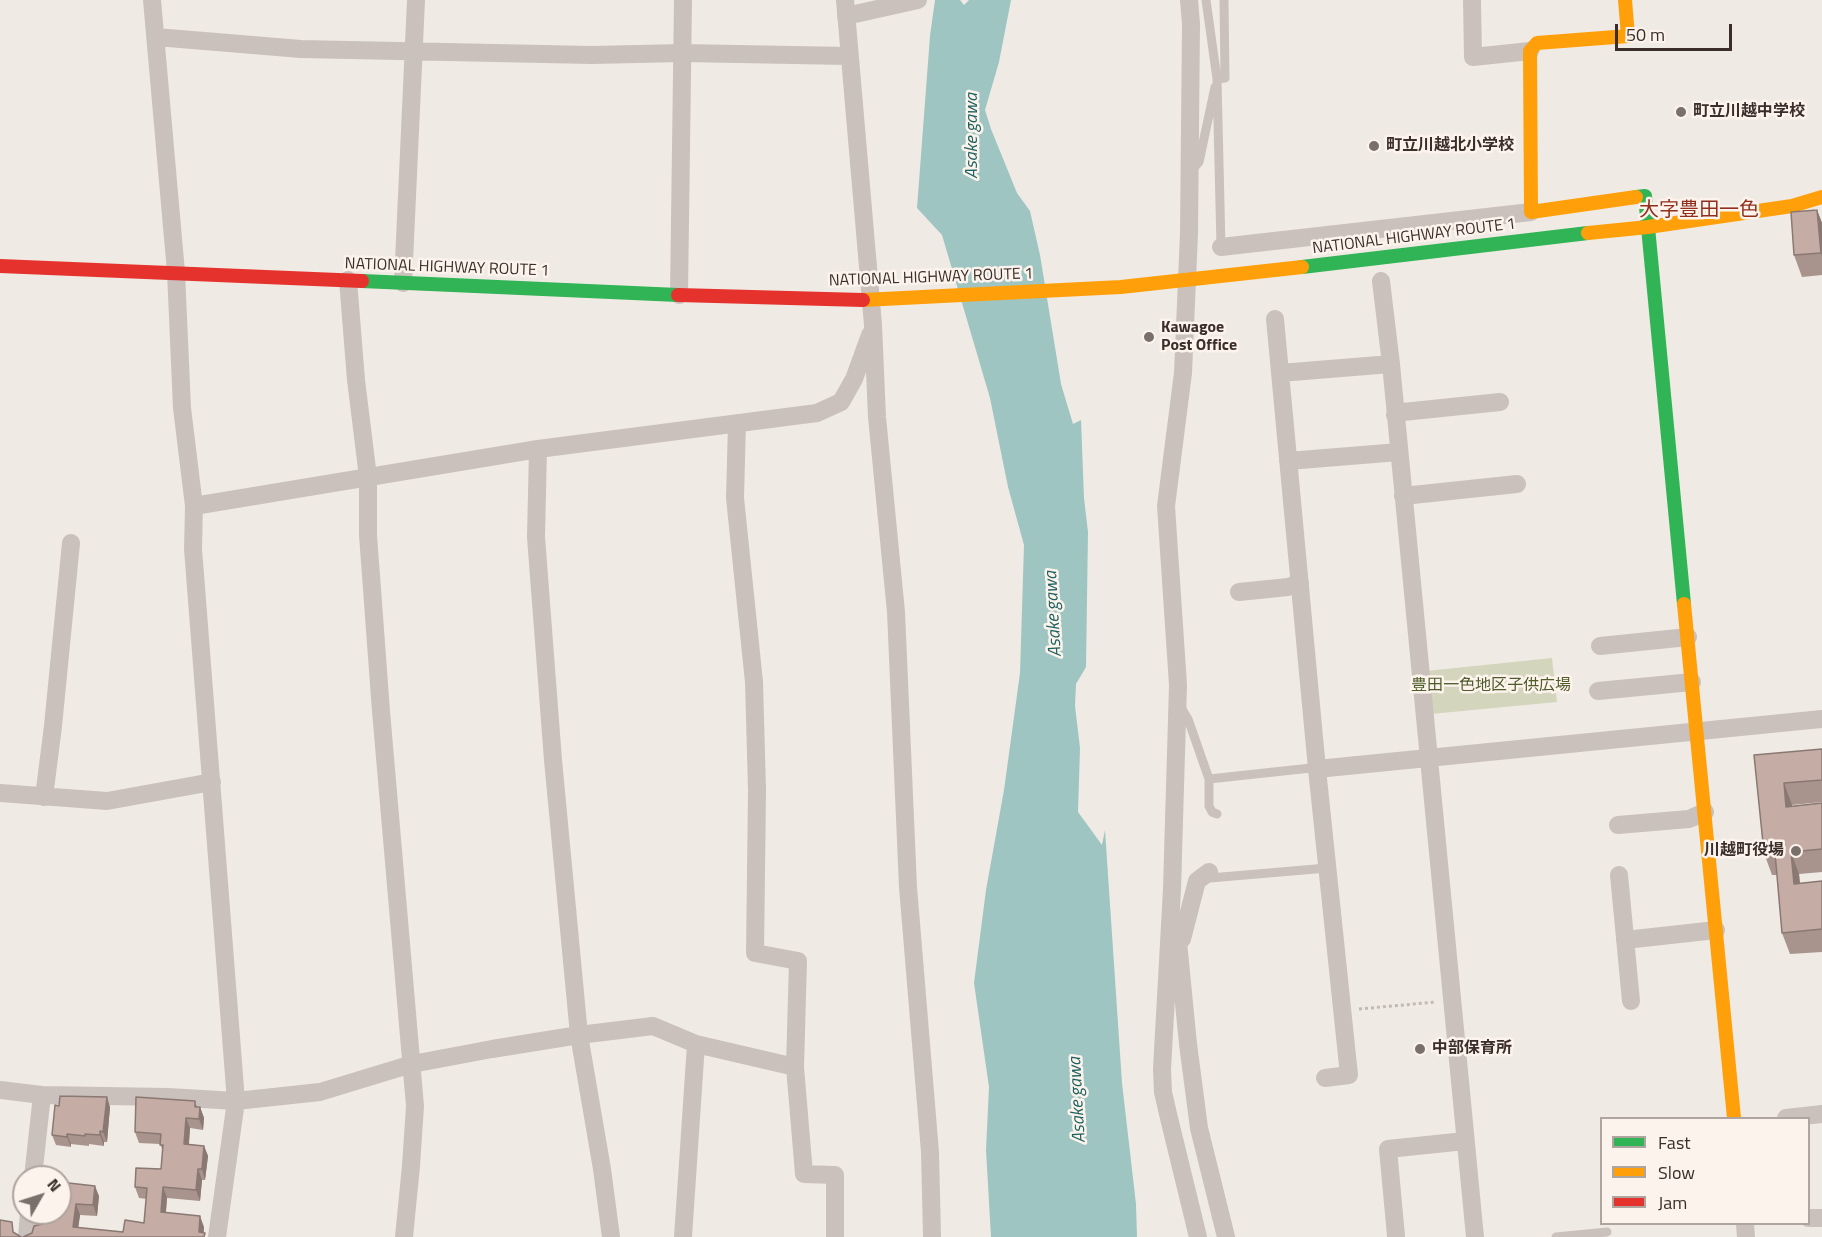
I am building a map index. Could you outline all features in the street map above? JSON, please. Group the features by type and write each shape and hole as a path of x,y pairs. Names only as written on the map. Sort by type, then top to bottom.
{"main road":[{"path":"1625,0 1628,36 1537,43 1530,51 1531,212 1646,196 1734,1117"},
{"name":"NATIONAL HIGHWAY ROUTE 1","path":"0,266 679,295 870,300 1121,287 1186,281 1648,227 1792,206 1822,197"}],"street":[{"path":"152,0 176,272 182,408 194,506 193,549 236,1101 217,1237"},
{"path":"403,283 416,0"},
{"path":"679,295 683,0"},
{"path":"918,0 899,4 845,8 896,612 908,887 930,1152 932,1237"},
{"path":"1190,0 1189,233 1183,373 1166,506 1178,701 1173,940 1162,1069 1163,1092 1198,1237"},
{"path":"1472,0 1473,57 1530,51"},
{"path":"156,37 301,49 592,55 682,53 849,56"},
{"path":"1221,247 1375,232 1531,212"},
{"path":"348,280 356,380 368,477 368,535 380,700 415,1106 404,1237"},
{"path":"1381,282 1391,364 1475,1237"},
{"path":"1275,319 1317,769 1349,1075 1325,1078"},
{"path":"194,506 538,449 817,413 841,402 854,379 873,325"},
{"path":"1280,373 1391,364"},
{"path":"1395,414 1500,402"},
{"path":"737,423 735,498 754,682 758,790 755,953 798,961 795,1067 804,1174 834,1175 835,1237"},
{"path":"538,449 536,537 553,760 579,1035 611,1237"},
{"path":"1288,461 1399,452"},
{"path":"1403,496 1517,484"},
{"path":"44,797 71,543"},
{"path":"1239,592 1300,583"},
{"path":"1600,646 1688,637"},
{"path":"1598,691 1692,682"},
{"path":"1317,769 1822,719"},
{"path":"0,793 107,801 212,782"},
{"path":"1618,825 1689,819 1705,812"},
{"path":"1173,940 1182,939 1197,882 1209,875"},
{"path":"1619,875 1631,1001"},
{"path":"1625,940 1716,930"},
{"path":"1173,940 1199,1128 1226,1237"},
{"path":"0,1090 42,1095 168,1097 236,1101 320,1092 412,1064 579,1035 653,1026 696,1044 795,1067"},
{"path":"683,1237 696,1044"},
{"path":"34,1165 42,1095"},
{"path":"1800,1117 1822,1114"},
{"path":"1396,1236 1388,1149 1465,1141"}],"lane":[{"path":"1206,0 1217,79 1221,247"},
{"path":"1217,79 1225,78 1224,0"},
{"path":"1189,174 1199,162 1217,79"},
{"path":"1178,701 1188,719 1209,779 1209,806 1216,814"},
{"path":"1209,779 1317,769"},
{"path":"1209,875 1327,868"},
{"path":"1556,1237 1607,1232"}],"path":[{"path":"1342,1011 1453,1000"}],"green space":[{"name":"豊田一色地区子供広場","path":"1552,658 1557,702 1431,714 1426,671"}],"water":[{"name":"Asake gawa","path":"935,0 960,0 964,5 969,0 1011,0 999,62 985,110 1017,193 1030,211 1040,255 1061,384 1073,424 1081,420 1084,498 1088,532 1086,667 1076,684 1075,706 1080,748 1078,812 1102,845 1105,830 1122,1083 1136,1204 1137,1237 991,1237 986,1150 989,1087 974,983 1020,673 1024,545 1008,487 990,398 942,235 917,208 930,36"}],"building":[{"path":"1817,210 1821,253 1794,255 1791,212"},
{"path":"1822,749 1822,780 1784,783 1786,807 1822,803 1822,849 1791,852 1794,884 1822,881 1822,929 1782,933 1775,853 1764,853 1754,755"},
{"path":"60,1096 107,1097 103,1132 100,1131 100,1135 85,1134 85,1136 52,1135 55,1105 59,1106"},
{"path":"136,1097 195,1101 195,1107 200,1107 199,1119 186,1118 184,1144 204,1146 202,1169 198,1169 196,1190 163,1187 161,1212 200,1216 199,1232 205,1233 204,1237 23,1237 32,1233 34,1226 38,1225 72,1225 72,1183 95,1186 93,1205 76,1204 73,1227 123,1232 125,1220 144,1223 147,1188 135,1187 136,1168 161,1169 163,1145 160,1145 161,1134 135,1132"},
{"path":"0,1220 12,1222 13,1232 21,1237 0,1237"}],"traffic: fast":[{"path":"1636,197 1645,196 1684,604"},
{"path":"1302,267 1588,233"},
{"path":"362,281 678,295"}],"traffic: slow":[{"path":"1625,0 1628,36 1537,43 1530,51 1531,212 1636,197"},
{"path":"1588,233 1648,227 1792,206 1822,197"},
{"path":"863,300 1121,287 1302,267"},
{"path":"1684,604 1734,1117"}],"traffic: jam":[{"path":"0,266 362,281"},
{"path":"678,295 863,300"}],"place":[{"name":"町立川越中学校","path":"1681,112"},
{"name":"町立川越北小学校","path":"1374,146"},
{"name":"Kawagoe Post Office","path":"1149,337"},
{"name":"川越町役場","path":"1796,851"},
{"name":"中部保育所","path":"1420,1049"}],"district":[{"name":"大字豊田一色","path":"1699,211"}]}
